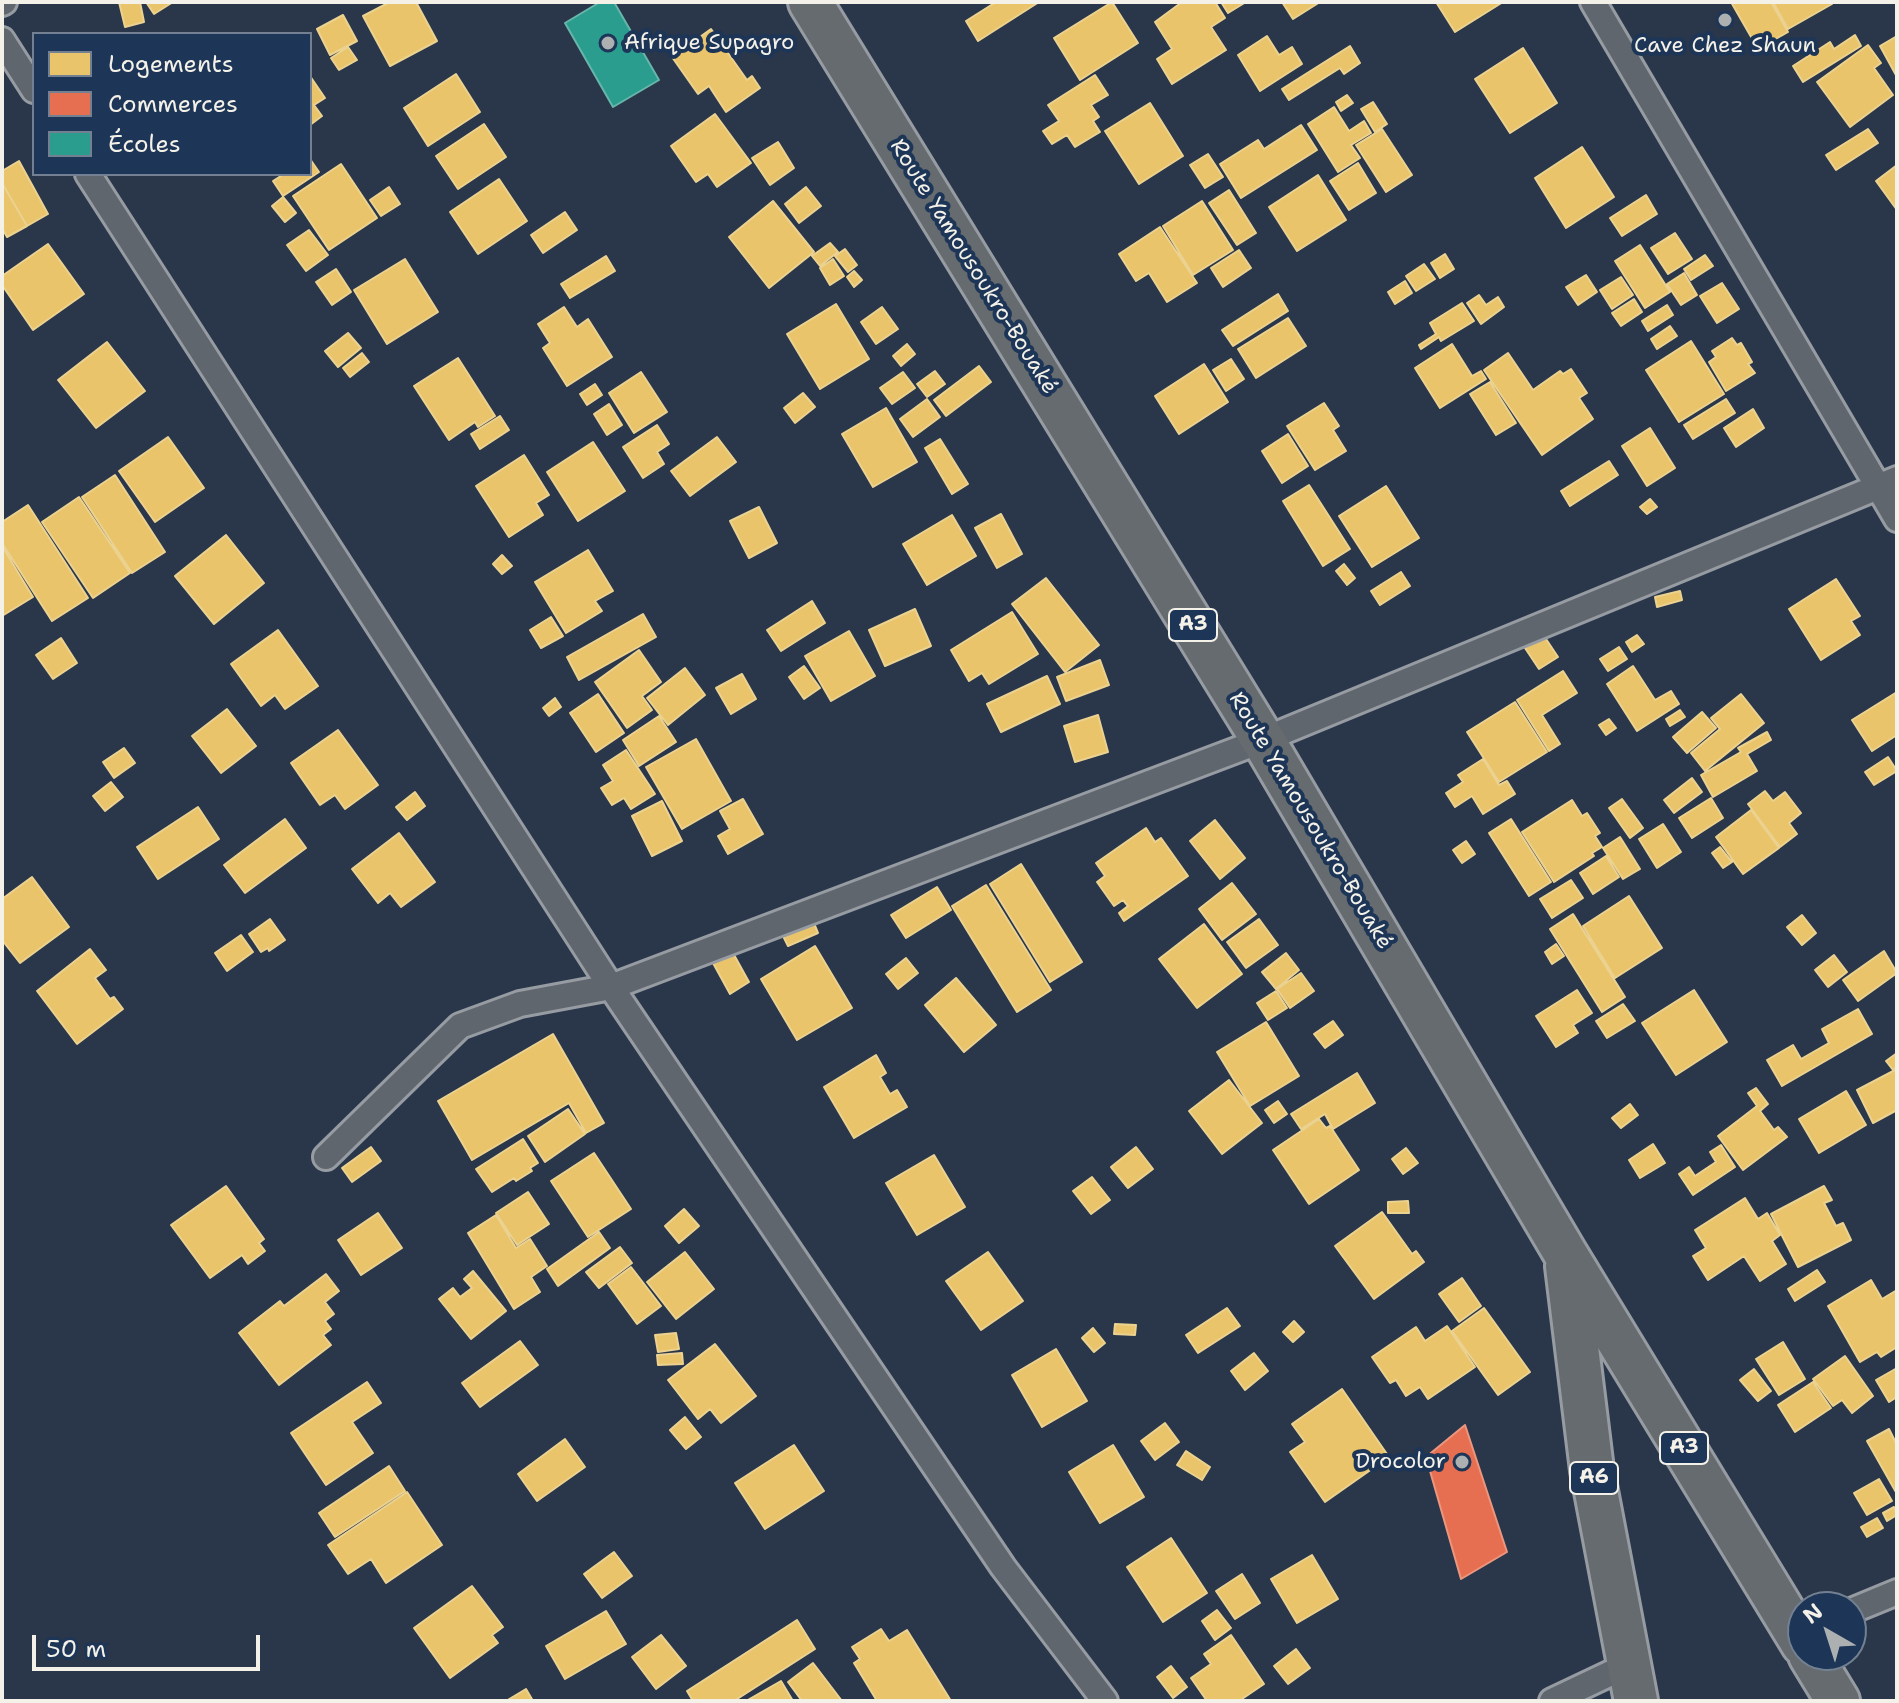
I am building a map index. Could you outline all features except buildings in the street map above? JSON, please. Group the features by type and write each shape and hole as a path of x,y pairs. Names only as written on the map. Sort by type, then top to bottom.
{"highway":[{"name":"Route Yamousoukro-Bouaké","path":"810,2 1263,740 1565,1253 1787,1615"},
{"name":"A6","path":"1565,1253 1592,1470 1633,1682"},
{"name":"Route Yamousoukro-Bouaké","path":"1820,1671 1838,1701"}],"street":[{"path":"1593,2 1887,483 1897,519"},
{"path":"2,40 32,87"},
{"path":"89,176 611,987 1003,1567 1105,1701"},
{"path":"326,1157 460,1026 520,1004 611,987 1263,740 1887,483"},
{"path":"1867,1604 1897,1592"},
{"path":"1552,1701 1633,1682"}],"place":[{"name":"Cave Chez Shaun","path":"1725,20"},
{"name":"Afrique Supagro","path":"608,43"},
{"name":"Drocolor","path":"1462,1462"}]}
